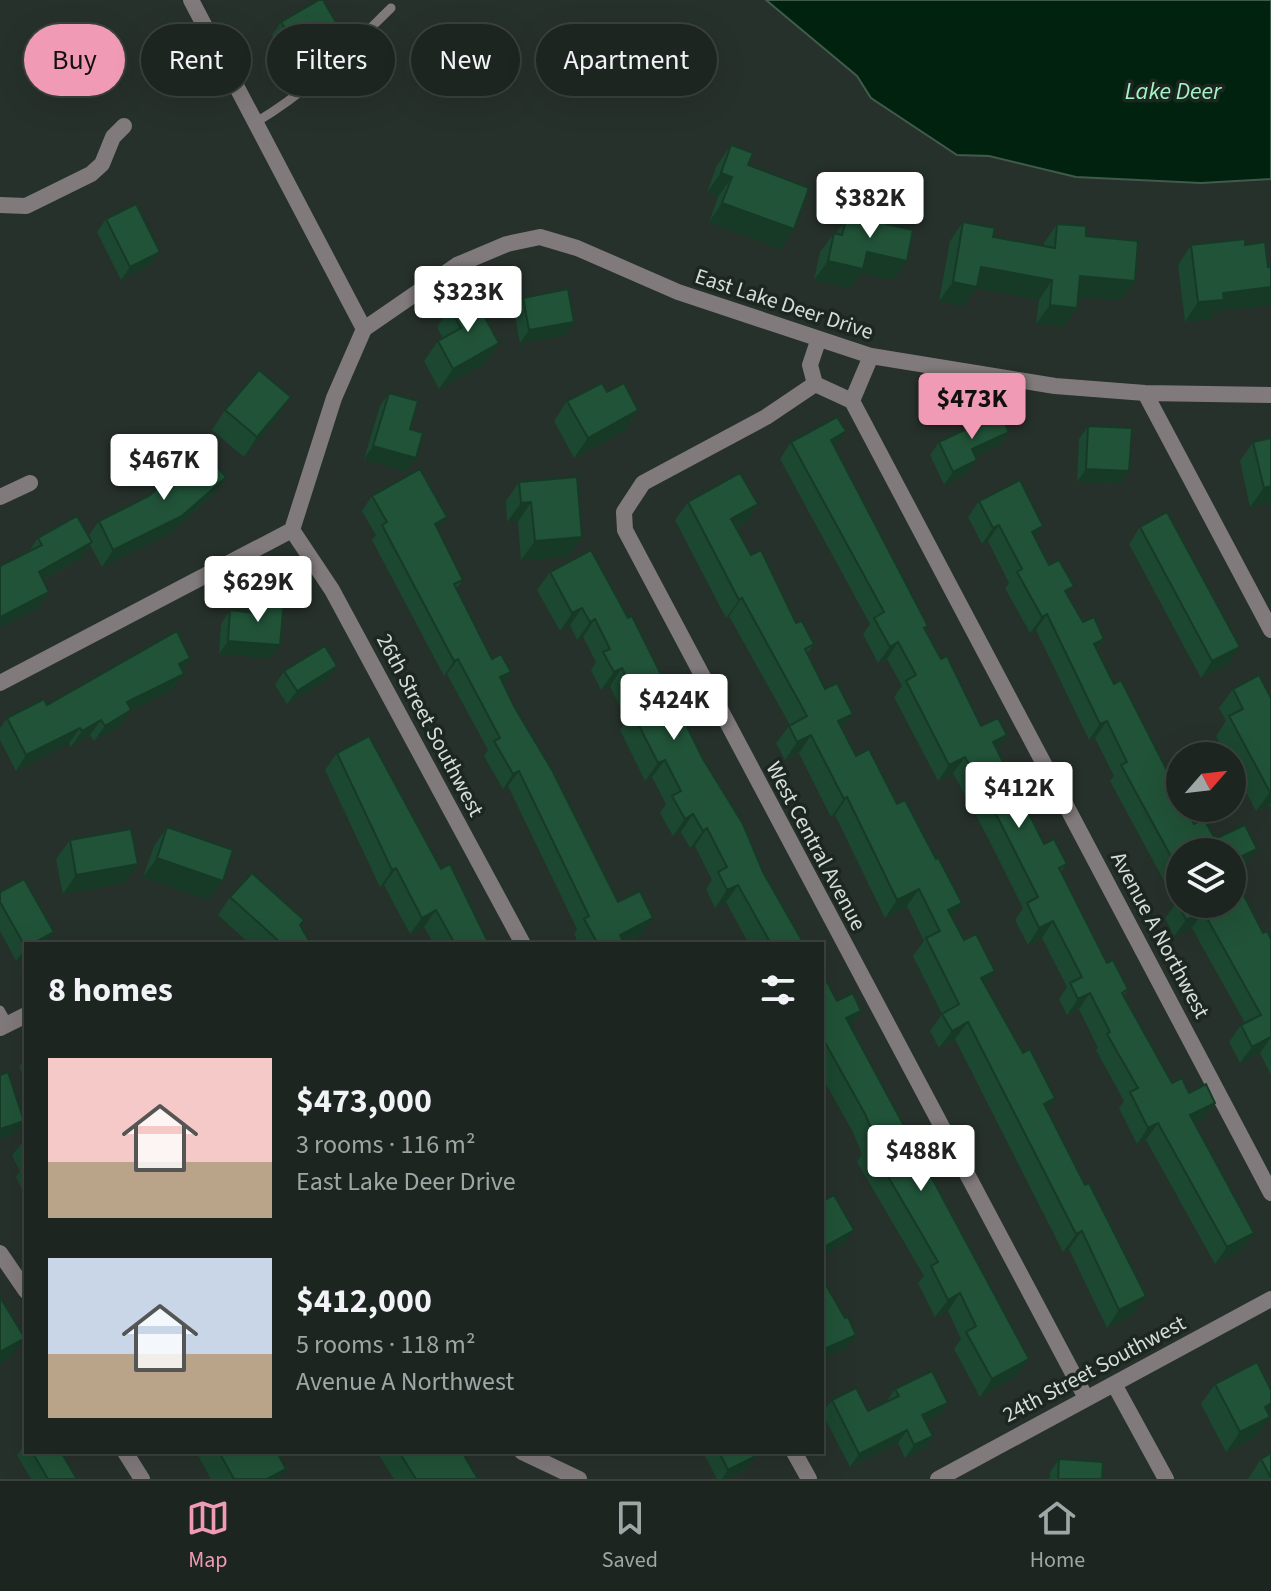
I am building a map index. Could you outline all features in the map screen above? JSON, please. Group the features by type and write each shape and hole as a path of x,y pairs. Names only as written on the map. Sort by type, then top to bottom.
{"street":[{"path":"0,683 292,530 334,398 364,329 191,0"},
{"path":"0,205 26,206 91,174 102,164 113,137 124,126"},
{"name":"East Lake Deer Drive","path":"364,329 457,265 507,244 540,237 577,248 678,292 818,341 871,356 1019,382 1145,393 1271,395"},
{"path":"818,341 810,365 815,384 852,401 871,356"},
{"name":"West Central Avenue","path":"815,384 766,417 643,483 624,512 625,530 1086,1398"},
{"path":"1145,393 1271,630"},
{"name":"Avenue A Northwest","path":"852,401 1271,1193"},
{"path":"0,497 30,483"},
{"name":"26th Street Southwest","path":"292,530 332,590 522,942"},
{"path":"3,1021 24,1016"},
{"path":"0,1253 24,1288"},
{"name":"24th Street Southwest","path":"938,1479 1271,1299"},
{"path":"1114,1384 1166,1479"},
{"path":"126,1454 142,1479"},
{"path":"526,1454 579,1479"},
{"path":"795,1454 809,1479"}],"lane":[{"path":"256,122 313,83 391,8"}],"water":[{"name":"Lake Deer","path":"766,0 1271,0 1271,179 1201,183 1076,177 989,156 957,155 871,98 857,76"}],"building":[{"path":"323,0 337,24 282,24"},
{"path":"731,145 753,153 748,165 809,188 794,229 722,203 732,177 721,173"},
{"path":"136,204 160,252 130,267 106,219"},
{"path":"862,208 889,214 886,224 913,230 907,261 867,252 863,269 828,261 834,233 842,235 846,220 859,223"},
{"path":"963,222 995,228 993,237 1055,248 1057,224 1086,226 1086,236 1138,241 1135,281 1080,276 1077,308 1050,305 1052,280 981,267 977,287 953,282"},
{"path":"1245,239 1245,245 1265,242 1268,267 1271,267 1271,287 1223,293 1224,300 1198,302 1191,245"},
{"path":"568,289 574,322 529,330 523,298"},
{"path":"473,296 499,343 453,369 438,341 461,328 450,308"},
{"path":"259,370 291,397 257,437 225,410"},
{"path":"602,383 607,392 624,383 638,410 588,438 567,401"},
{"path":"389,393 418,401 410,429 423,433 416,458 373,446"},
{"path":"1000,413 1009,432 972,449 977,460 953,472 939,442"},
{"path":"837,417 846,431 831,440 928,626 924,628 941,659 947,656 981,726 998,718 1007,735 993,742 1044,844 1054,839 1067,864 1059,868 1107,963 1113,960 1128,989 1122,993 1172,1083 1182,1078 1189,1093 1206,1084 1215,1103 1190,1115 1254,1233 1227,1247 1158,1123 1148,1128 1130,1092 1138,1088 1107,1034 1110,1032 1090,993 1078,999 1070,983 1082,977 1053,921 1039,928 1027,903 1038,897 965,757 949,765 906,681 916,675 898,642 890,647 874,618 884,612 791,442"},
{"path":"1088,426 1132,428 1129,471 1086,469"},
{"path":"1271,438 1271,486 1264,488 1253,442"},
{"path":"202,450 226,477 182,516 113,550 99,521 149,496"},
{"path":"420,469 447,517 435,524 463,580 454,584 492,659 501,654 511,672 500,677 515,708 552,770 618,902 640,891 653,918 620,935 623,942 597,942 584,919 589,916 519,771 513,774 494,741 500,738 458,659 454,661 382,525 387,522 372,496"},
{"path":"740,473 758,504 731,519 751,555 761,550 796,623 802,621 814,644 805,649 825,689 837,683 853,714 838,721 856,756 869,749 897,804 905,800 936,859 938,857 962,903 948,910 964,940 976,934 995,971 981,978 1023,1053 1030,1049 1055,1098 1044,1104 1085,1185 1089,1183 1146,1296 1119,1310 1082,1231 1076,1234 968,1022 952,1031 942,1014 959,1004 926,938 940,931 919,889 897,900 847,797 844,799 811,735 797,742 789,726 807,716 742,598 739,600 688,502"},
{"path":"577,477 582,537 535,541 531,502 521,503 519,482"},
{"path":"1020,480 1043,526 1032,532 1049,565 1059,560 1074,586 1065,591 1083,622 1094,617 1104,639 1094,644 1114,684 1121,680 1166,768 1166,822 1206,822 1214,838 1166,838 1166,847 1121,765 1127,762 1107,721 1100,724 1047,614 1042,617 1017,572 1022,569 999,525 993,528 979,501"},
{"path":"1167,512 1240,647 1212,661 1140,527"},
{"path":"77,516 92,542 39,572 49,592 0,617 0,566 42,545 38,538"},
{"path":"591,550 628,618 632,616 703,759 743,824 763,872 803,942 770,942 738,885 727,890 718,872 727,867 707,828 703,831 693,814 685,819 672,796 681,791 665,760 658,763 632,712 641,708 622,668 614,672 603,652 610,649 595,619 590,622 582,608 572,613 550,572"},
{"path":"256,598 284,601 280,645 228,641 230,610 254,613"},
{"path":"177,631 190,658 179,664 184,674 127,702 131,710 105,726 101,720 26,755 7,718 44,699 47,705"},
{"path":"325,646 337,666 297,691 284,671"},
{"path":"1259,675 1271,698 1270,792 1246,742 1243,742 1229,716 1243,709 1233,689"},
{"path":"369,736 441,869 450,864 488,942 454,942 436,910 422,918 396,868 392,870 337,753"},
{"path":"1245,825 1257,849 1246,854 1246,838 1217,838"},
{"path":"167,827 233,850 223,881 157,858"},
{"path":"131,829 138,864 76,875 70,840"},
{"path":"252,873 304,920 300,925 310,942 280,942 230,897"},
{"path":"24,879 54,932 24,944 0,902 0,892"},
{"path":"1246,900 1263,933 1267,931 1271,939 1271,1037 1252,1047 1241,1025 1261,1015 1207,918 1246,918"},
{"path":"824,981 837,1001 853,993 861,1011 846,1018 1029,1359 992,1379 966,1332 976,1326 960,1293 948,1300 931,1266 938,1262 869,1144 876,1140 865,1114 824,1041"},
{"path":"8,1072 24,1121 0,1129 0,1075"},
{"path":"834,1195 854,1230 824,1247 824,1201"},
{"path":"824,1281 845,1318 848,1317 856,1335 824,1349"},
{"path":"0,1297 24,1339 0,1352"},
{"path":"1257,1362 1271,1390 1271,1403 1265,1407 1270,1417 1240,1432 1215,1384"},
{"path":"932,1371 948,1403 922,1415 933,1436 914,1445 907,1430 859,1454 832,1400 856,1388 868,1411 899,1396 895,1389"},
{"path":"1271,1453 1271,1478 1261,1459"},
{"path":"33,1454 62,1454 77,1479 48,1479"},
{"path":"220,1454 278,1454 286,1469 267,1479 234,1479"},
{"path":"400,1454 463,1454 478,1479 416,1479"},
{"path":"720,1454 755,1454 756,1456 728,1470"},
{"path":"1059,1459 1103,1462 1102,1479 1058,1479"}]}
